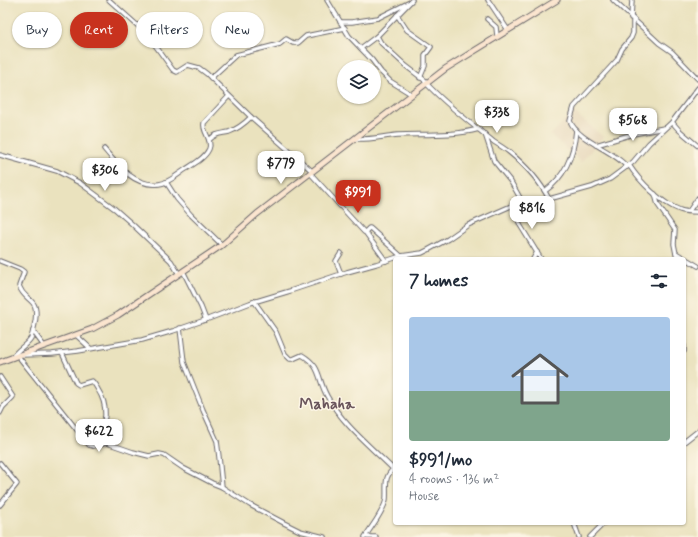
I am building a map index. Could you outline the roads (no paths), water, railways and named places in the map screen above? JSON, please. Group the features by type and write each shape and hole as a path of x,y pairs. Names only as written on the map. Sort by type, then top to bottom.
{"main road":[{"path":"0,363 104,324 222,245 257,214 445,69 557,0"}],"street":[{"path":"109,0 147,34 173,70 177,72 185,66 190,65 199,68 311,172 365,232 386,261"},
{"path":"327,0 349,36 386,77 412,94"},
{"path":"361,48 376,36 412,0"},
{"path":"488,0 508,30"},
{"path":"613,0 648,31 663,47 672,52 698,79"},
{"path":"632,0 633,33 631,38 622,49 619,57 574,107 570,121 576,130 628,166 655,194 674,207 682,210 698,212"},
{"path":"340,22 378,18 408,4"},
{"path":"397,15 407,30 431,47 425,55 425,66 420,78"},
{"path":"487,19 496,27 497,36"},
{"path":"211,78 236,55 280,44 286,40 293,43 298,43 306,36 345,28"},
{"path":"376,36 391,52 420,78 427,82 434,92 451,107 509,151 526,168 549,198"},
{"path":"398,257 428,250 448,239 468,225 513,206 592,187 610,179 628,166 649,143 672,122 698,88"},
{"path":"104,149 117,165 139,182 158,184 166,182 201,158 209,150 210,145 205,132 204,123 229,96"},
{"path":"209,140 218,133 230,132 251,117"},
{"path":"672,122 698,146"},
{"path":"596,145 633,134 666,127"},
{"path":"354,139 367,140 394,136 460,133 479,129"},
{"path":"545,191 555,183 568,163 572,154 576,130"},
{"path":"485,134 494,161 511,182 523,203"},
{"path":"0,155 57,171 80,183 115,209 181,272 206,320"},
{"path":"166,182 177,199 191,215 222,245"},
{"path":"655,194 658,205 675,230 674,244 677,257"},
{"path":"689,211 698,198"},
{"path":"513,206 520,225 540,257"},
{"path":"365,232 370,228 401,256"},
{"path":"534,257 537,252"},
{"path":"341,253 336,261 341,274"},
{"path":"676,253 683,257"},
{"path":"17,356 78,352 90,348 142,340 206,320 254,301 290,292 341,274 393,259"},
{"path":"686,259 698,266"},
{"path":"0,261 24,272 19,286 24,295 32,302 36,310 33,331 29,341 16,352 17,356 87,444 94,446 107,443 150,456 159,454 164,455 183,468 212,484 222,487 250,505 284,523 300,531 324,537"},
{"path":"254,301 276,332 282,349 288,357 293,359 302,355 309,360 318,370 325,393 339,413 352,429 393,468"},
{"path":"180,328 184,362 216,438 222,487"},
{"path":"33,331 44,346"},
{"path":"76,335 90,348"},
{"path":"62,353 76,383 79,385 92,381 104,402 106,416 104,426 94,446"},
{"path":"0,377 13,396 3,407 0,413"},
{"path":"686,440 698,430"},
{"path":"0,463 17,484 0,505"},
{"path":"376,537 366,537 385,503 386,479 393,470"},
{"path":"575,525 579,537"},
{"path":"590,537 602,525"}],"district":[{"name":"Mahaha","path":"327,403"}]}
